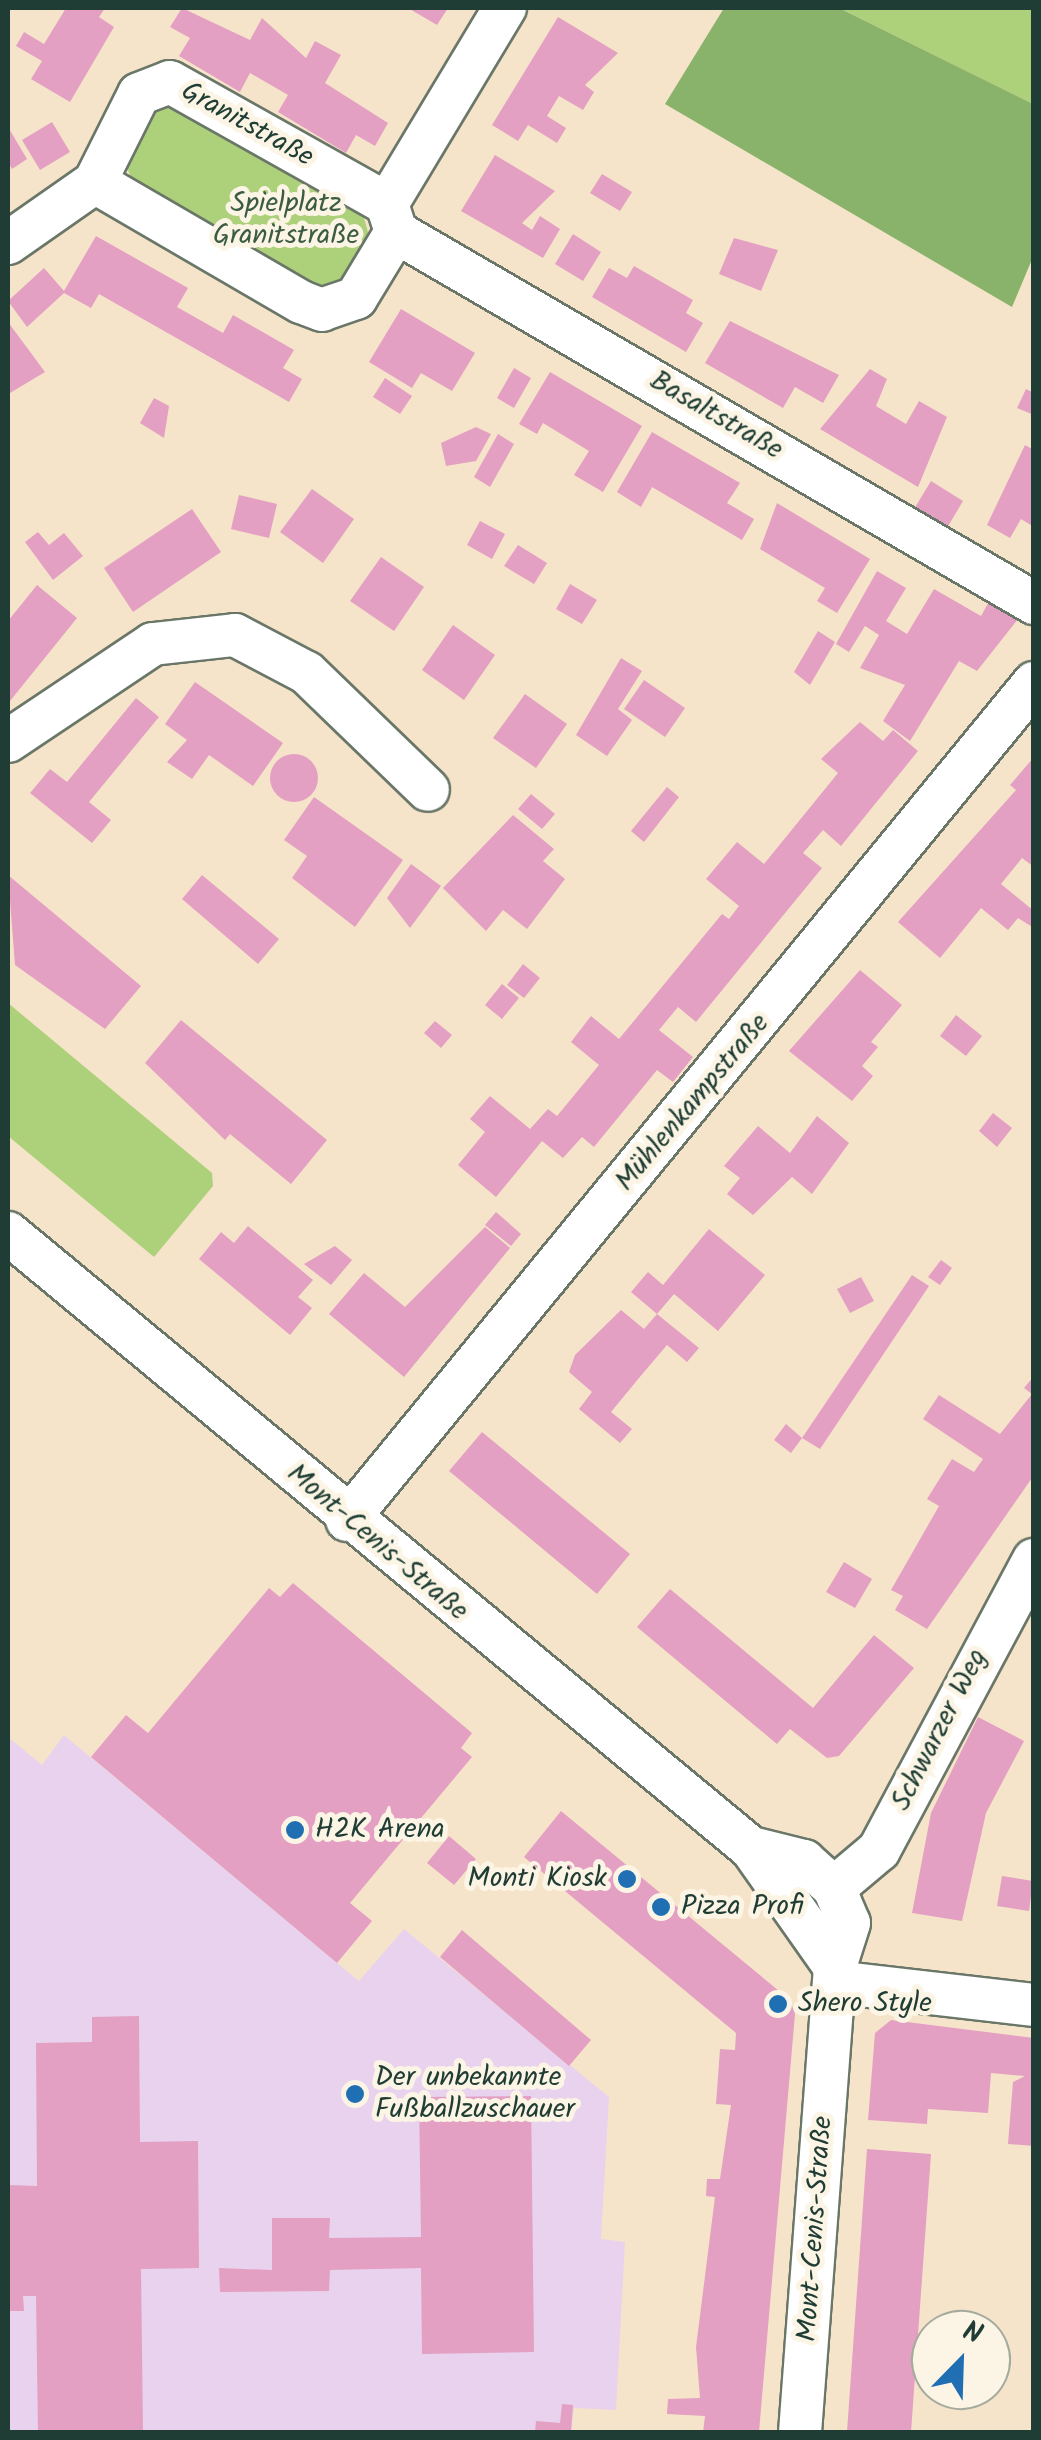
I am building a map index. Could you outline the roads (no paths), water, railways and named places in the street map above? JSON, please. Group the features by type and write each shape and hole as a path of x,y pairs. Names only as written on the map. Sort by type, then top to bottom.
{"street":[{"path":"95,182 322,310 356,298 391,218 505,8"},
{"name":"Granitstraße","path":"8,244 95,182 139,94 170,82 391,218"},
{"name":"Basaltstraße","path":"391,218 1034,603"},
{"path":"8,741 153,644 235,635 306,673 428,790"},
{"name":"Mühlenkampstraße","path":"347,1520 1034,684"},
{"name":"Mont-Cenis-Straße","path":"8,1233 347,1520 751,1848 835,1974"},
{"name":"Schwarzer Weg","path":"834,1888 878,1850 1034,1560"},
{"name":"Mont-Cenis-Straße","path":"751,1848 785,1849 834,1888 850,1923 835,1974 800,2432"},
{"path":"835,1974 1034,2006"}],"place":[{"name":"H2K Arena","path":"295,1830"},
{"name":"Monti Kiosk","path":"627,1879"},
{"name":"Pizza Profi","path":"661,1907"},
{"name":"Shero Style","path":"778,2004"},
{"name":"Der unbekannte Fußballzuschauer","path":"355,2094"}],"park label":[{"name":"Spielplatz Granitstraße","path":"286,220"}]}
